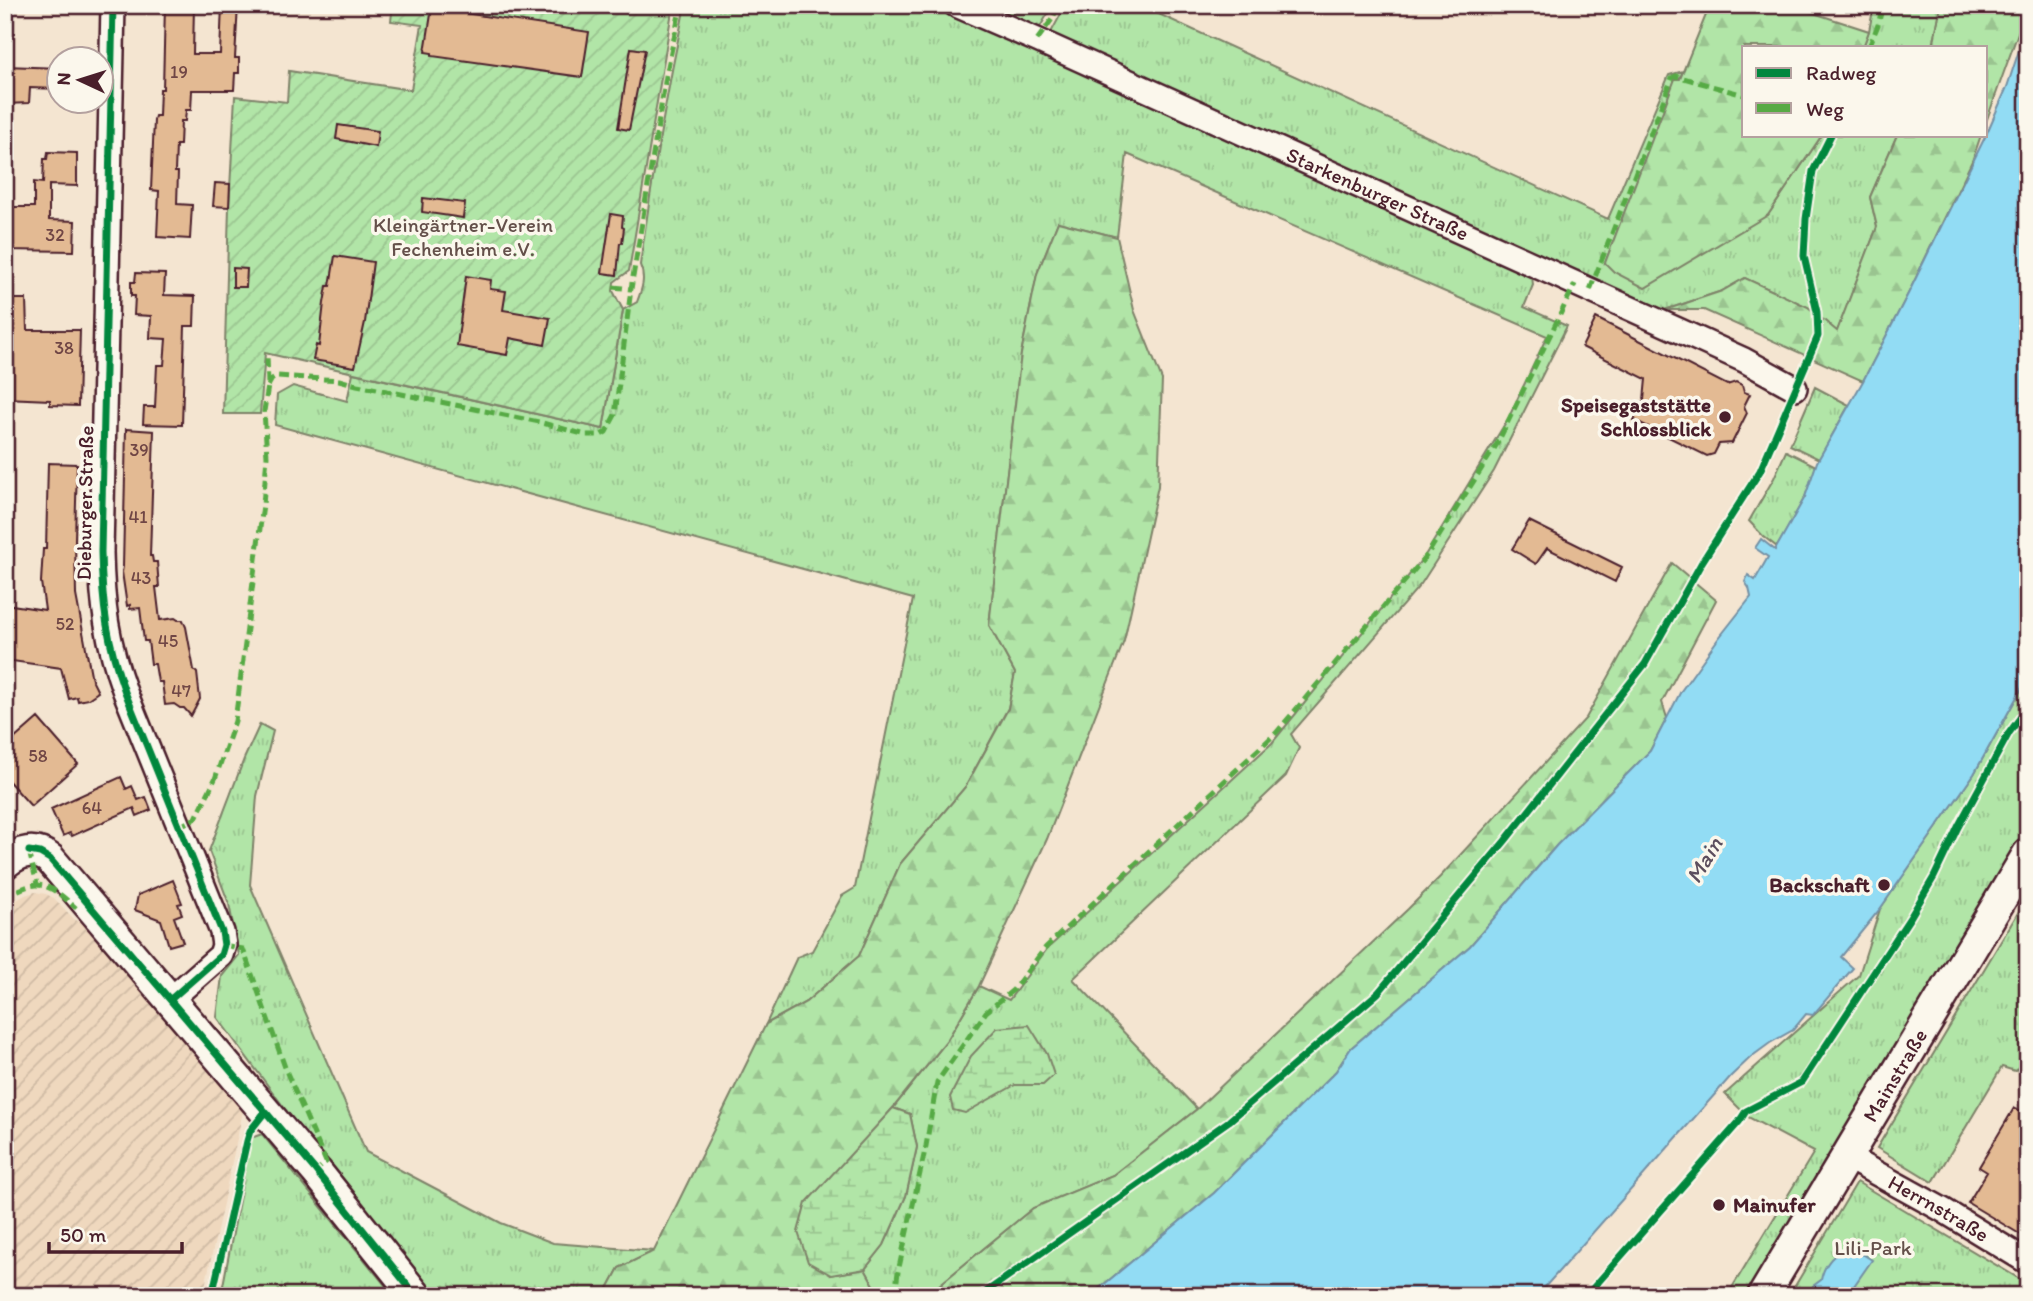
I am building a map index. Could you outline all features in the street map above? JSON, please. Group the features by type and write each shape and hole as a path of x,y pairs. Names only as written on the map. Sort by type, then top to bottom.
{"main road":[{"path":"17,857 40,853 50,859 316,1171 416,1296"},
{"name":"Mainstraße","path":"1763,1296 2028,854"}],"street":[{"name":"Dieburger Straße","path":"113,5 101,552 103,603 109,641 125,692 222,932 223,945 220,955 171,999"},
{"name":"Starkenburger Straße","path":"956,5 1744,360 1795,388"},
{"name":"Herrnstraße","path":"1847,1157 2028,1262"}],"shaded area":[{"path":"35,892 54,898 74,919 86,925 243,1111 203,1296 5,1296 5,907"}],"green space":[{"name":"Kleingärtner-Verein Fechenheim e.V.","path":"393,5 673,5 629,271 614,282 613,291 623,310 603,429 265,353 260,414 223,414 235,96 287,102 289,71 411,90 422,25 391,21"},
{"path":"685,5 937,5 1531,267 1533,285 1524,307 1567,326 1494,471 1421,584 1291,734 1299,748 1286,776 1073,979 1197,1109 1113,1175 1033,1208 926,1296 880,1296 865,1269 884,1245 906,1196 917,1147 910,1114 893,1108 946,1042 979,986 1009,1000 1047,949 1272,743 1424,557 1509,417 1547,336 1127,154 1117,237 1058,222 1037,274 1021,354 989,625 1015,673 1008,708 966,786 900,864 859,956 806,1002 766,1024 797,957 812,951 842,896 855,888 913,599 275,425 277,395 293,386 347,401 353,373 603,429 623,310 637,302 643,283 640,265 666,102"},
{"path":"971,5 1053,5 1040,27 1028,31"},
{"path":"1063,5 1139,5 1608,219 1669,75 1683,71 1679,80 1675,80 1605,263 1768,215 1821,136 1897,136 1870,197 1877,227 1837,332 1808,307 1745,278 1722,291 1665,310 1598,285 1047,40"},
{"path":"1710,5 1789,5 1869,31 1863,46 1742,46 1742,136 1821,136 1768,215 1645,288 1614,272 1605,263 1675,79 1680,79"},
{"path":"1874,5 1941,5 1933,46 1863,46"},
{"path":"1941,5 2028,5 1988,116 1988,46 1933,46"},
{"path":"1897,136 1981,136 1972,161 1863,381 1704,310 1665,310 1722,291 1745,278 1808,307 1837,331 1877,227 1870,197"},
{"path":"1058,222 1117,237 1134,310 1162,380 1158,486 1124,641 1047,839 979,986 946,1042 865,1140 831,1275 865,1269 880,1296 604,1296 619,1268 654,1251 766,1024 806,1002 859,956 900,864 966,786 1008,709 1015,673 989,625 1021,354 1037,274"},
{"path":"1815,387 1849,405 1819,459 1790,445"},
{"path":"1786,451 1816,466 1805,497 1777,547 1749,521"},
{"path":"1672,563 1716,600 1662,702 1667,718 1650,751 1557,845 1470,946 1351,1048 1336,1071 1214,1193 1090,1296 926,1296 1033,1208 1113,1175 1197,1109 1408,909 1586,718"},
{"path":"2028,677 2028,830 1751,1296 1727,1296 1814,1152 1748,1117 1725,1094 1859,975 1880,909 1974,774"},
{"path":"260,724 273,731 257,796 250,885 366,1152 501,1223 553,1243 654,1251 619,1268 604,1296 433,1296 351,1198 217,1017 222,976 239,955 229,904 209,851"},
{"path":"2028,896 2028,1060 2015,1071 2002,1067 1933,1182 1877,1148"},
{"path":"1029,1025 1047,1054 1054,1075 1043,1085 1015,1085 965,1113 953,1110 950,1097 971,1056 997,1028"},
{"path":"893,1108 910,1114 917,1147 906,1196 884,1245 865,1269 831,1275 808,1262 798,1232 806,1203"},
{"path":"262,1134 394,1296 221,1296 251,1138"},
{"name":"Lili-Park","path":"1857,1182 2028,1284 2028,1296 1789,1296"}],"water":[{"name":"Main","path":"2028,23 2028,677 1974,774 1880,909 1841,957 1853,968 1813,1015 1806,1014 1793,1030 1751,1057 1731,1076 1537,1296 1090,1296 1214,1193 1336,1071 1351,1048 1470,946 1557,845 1650,751 1681,691 1751,597 1745,582 1748,575 1755,580 1768,557 1755,548 1761,539 1775,550 1805,497 1817,462 1909,292 1986,136 1988,136"},
{"path":"1842,1252 1864,1255 1872,1260 1849,1293 1843,1289 1828,1296 1809,1296 1813,1286 1821,1280 1828,1263"}],"building":[{"path":"165,5 194,5 193,54 220,54 222,5 238,5 235,58 239,58 239,73 235,73 234,90 192,90 191,110 186,110 185,121 181,121 180,145 176,145 177,204 192,205 190,239 157,237 159,191 151,190 154,120 155,116 159,116 160,89 163,89"},
{"path":"432,8 589,32 582,77 432,56 432,53 425,52"},
{"path":"631,48 645,50 629,130 618,128"},
{"path":"5,66 46,67 46,89 30,88 29,103 5,104"},
{"path":"338,125 378,131 376,147 336,139"},
{"path":"48,152 77,153 77,186 49,185 49,220 75,221 74,251 5,250 5,207 34,207 34,182 43,183 44,159 47,159"},
{"path":"215,183 230,184 229,207 213,206"},
{"path":"423,198 465,203 463,218 422,212"},
{"path":"611,214 623,216 624,228 617,275 602,273"},
{"path":"335,256 373,262 365,322 355,367 313,360 316,345 319,346 327,286 330,286"},
{"path":"233,268 247,269 246,287 233,287"},
{"path":"136,273 165,274 164,295 195,296 194,326 185,326 182,425 143,424 144,407 155,407 157,365 164,365 166,339 150,338 151,316 134,315 135,296 131,296 131,282 135,282"},
{"path":"466,276 491,280 490,289 506,291 503,310 550,318 545,345 510,338 507,355 457,346"},
{"path":"5,299 26,299 27,330 80,330 78,406 50,405 50,400 5,398"},
{"path":"1596,318 1727,385 1736,382 1742,385 1744,392 1750,394 1744,406 1747,413 1732,443 1719,444 1714,454 1707,456 1634,420 1644,400 1646,379 1582,347"},
{"path":"126,429 154,431 150,556 153,562 157,562 159,587 156,587 160,620 183,620 186,627 200,699 191,716 184,708 174,704 165,705 162,682 158,682 155,664 151,664 148,641 144,641 140,608 130,609 130,605 127,606 122,572"},
{"path":"48,463 77,464 76,595 92,680 98,692 88,699 78,701 77,697 69,699 61,668 5,660 5,604 45,610 41,582 43,549 46,549"},
{"path":"1529,521 1622,567 1615,582 1547,548 1536,564 1512,549"},
{"path":"38,718 78,764 31,806 5,777 5,747"},
{"path":"121,777 126,789 132,786 138,800 146,797 151,810 137,816 134,808 72,836 70,833 63,836 51,809"},
{"path":"173,880 182,903 178,904 182,914 174,917 183,942 169,946 161,920 135,910 138,895"},
{"path":"2014,1108 2028,1116 2028,1239 1968,1203 1987,1172 1979,1167"}],"marked path":[{"path":"613,287 631,289 666,76 681,5"},
{"path":"1037,40 1053,18 1058,5"},
{"path":"1869,46 1883,5"},
{"path":"1590,290 1672,78 1676,76 1742,94"},
{"path":"895,1296 937,1082 986,1012 1013,990 1046,947 1276,733 1427,555 1497,444 1575,284"},
{"path":"268,386 277,376 339,380 539,422 586,435 601,435 606,432 615,415 631,289"},
{"path":"178,827 196,818 215,779 235,721 263,505 267,456 264,411 268,386 267,353"},
{"path":"29,851 37,884"},
{"path":"5,898 26,887 43,886 58,893 76,908"},
{"path":"224,945 243,949 287,1073 326,1162 316,1171"}],"cycle path":[{"path":"113,5 101,552 104,606 110,640 125,692 222,932 224,945 221,955 171,999"},
{"path":"980,1296 1229,1121 1378,993 1505,841 1645,664 1702,562 1760,471 1818,336 1817,312 1804,256 1806,219 1813,171 1830,136"},
{"path":"1586,1296 1746,1111 1802,1082 1911,916 2009,733 2028,707"},
{"path":"29,851 50,859 316,1171 416,1296"},
{"path":"212,1296 247,1141 250,1131 265,1112"}],"place":[{"name":"Speisegaststätte Schlossblick","path":"1725,417"},
{"name":"Backschaft","path":"1884,885"},
{"name":"Mainufer","path":"1719,1205"}]}
